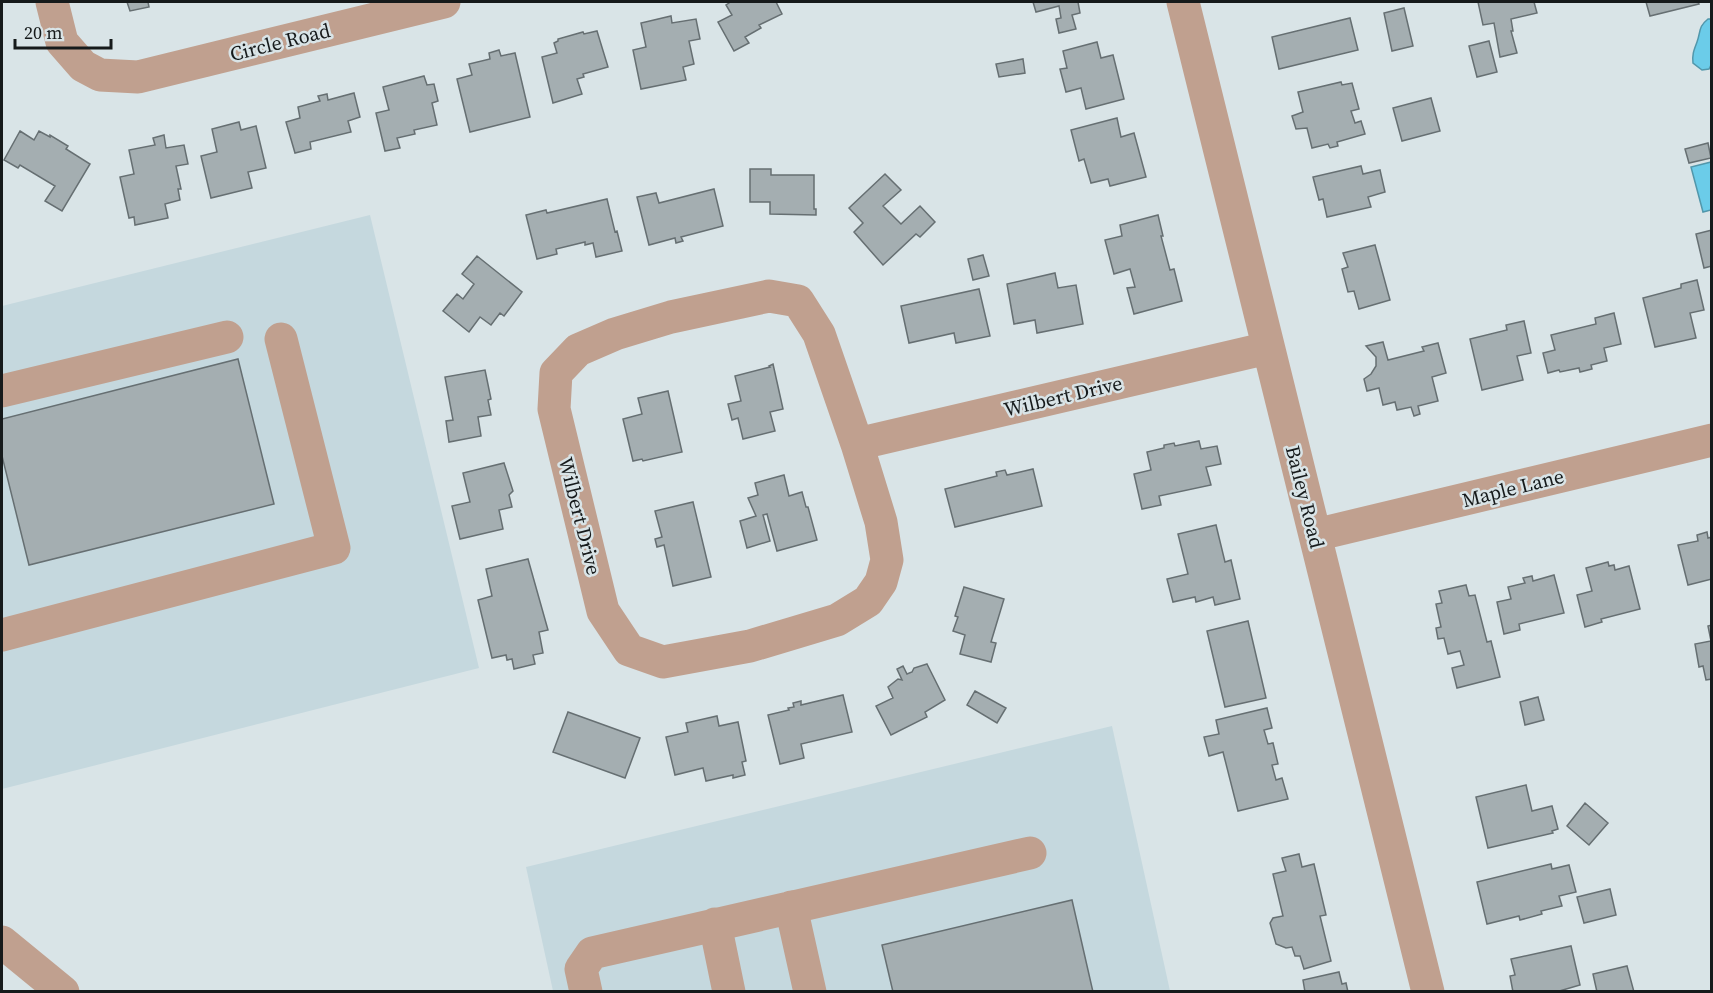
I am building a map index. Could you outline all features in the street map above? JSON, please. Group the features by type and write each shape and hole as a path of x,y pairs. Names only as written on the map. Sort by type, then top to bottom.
{"street":[{"name":"Circle Road","path":"52,2 62,42 83,66 100,75 138,77 444,2"},
{"name":"Bailey Road","path":"1183,2 1428,992"},
{"name":"Wilbert Drive","path":"769,296 798,302 819,334 857,444 881,522 887,560 881,582 868,602 837,620 750,646 663,662 629,650 603,611 554,409 556,373 578,350 615,334 671,317 769,296"},
{"path":"2,391 227,337"},
{"path":"2,635 334,548 281,339"},
{"name":"Wilbert Drive","path":"857,444 1268,348"},
{"name":"Maple Lane","path":"1315,535 1712,440"},
{"path":"586,992 581,969 592,953 1030,852"},
{"path":"791,907 810,992"},
{"path":"715,924 729,992"},
{"path":"2,942 63,992"}],"shaded area":[{"path":"370,215 479,668 2,789 2,306"},
{"path":"1112,726 1170,991 553,991 526,867"}],"water":[{"path":"1708,19 1711,19 1711,65 1709,69 1702,70 1693,63 1693,55 1701,27"},
{"path":"1711,162 1711,210 1703,212 1691,167"}],"building":[{"path":"127,2 148,2 149,7 130,11"},
{"path":"728,2 776,2 782,14 759,25 761,28 745,37 749,43 734,51 718,22 732,15 726,5"},
{"path":"1033,2 1078,2 1080,13 1072,15 1076,29 1059,33 1056,19 1061,18 1059,6 1036,12"},
{"path":"1478,2 1534,2 1537,13 1511,19 1513,31 1511,31 1517,53 1500,57 1494,23 1483,25"},
{"path":"1646,2 1698,2 1699,4 1650,16"},
{"path":"1404,8 1413,46 1392,51 1384,13"},
{"path":"671,16 672,23 696,19 700,39 689,41 694,64 683,67 686,80 641,89 633,50 646,47 641,23"},
{"path":"1350,18 1358,50 1279,69 1272,37"},
{"path":"597,31 608,67 583,74 584,77 577,79 582,94 553,103 542,57 557,53 554,43 558,39 583,32 584,34"},
{"path":"1489,41 1497,72 1477,77 1469,46"},
{"path":"1097,42 1101,58 1113,55 1124,99 1086,109 1081,88 1066,92 1060,69 1067,68 1063,51"},
{"path":"499,50 501,56 515,53 530,117 470,132 457,79 472,75 469,64 490,59 489,53"},
{"path":"1023,59 1025,73 999,77 996,64"},
{"path":"424,76 427,85 434,84 438,101 432,103 437,125 414,130 415,134 397,138 400,148 385,151 376,113 389,110 383,87"},
{"path":"1341,82 1342,85 1352,83 1359,109 1351,111 1355,123 1361,121 1365,134 1337,142 1338,146 1330,148 1328,144 1312,148 1307,128 1296,129 1292,116 1303,112 1298,92"},
{"path":"354,93 360,117 348,121 351,132 310,142 311,149 295,153 286,122 300,118 298,107 320,101 318,96 327,94 328,100"},
{"path":"1431,98 1440,131 1402,141 1393,108"},
{"path":"1117,118 1121,137 1134,133 1146,177 1110,186 1108,179 1091,183 1084,159 1079,161 1071,130"},
{"path":"239,122 241,130 256,126 266,168 248,172 252,188 211,198 201,156 217,152 212,129"},
{"path":"20,131 34,140 39,131 50,137 50,135 68,146 66,149 90,164 62,211 45,201 55,186 20,165 18,168 4,160"},
{"path":"164,135 166,148 184,145 188,164 176,166 181,189 178,189 180,200 165,204 168,218 135,225 134,217 129,218 120,177 134,174 129,150 155,145 153,138"},
{"path":"1708,143 1711,158 1689,163 1685,149"},
{"path":"1361,166 1363,174 1380,170 1385,192 1368,197 1371,207 1327,217 1323,199 1319,200 1313,177"},
{"path":"750,169 771,169 771,175 814,175 816,215 770,214 770,202 750,202"},
{"path":"885,174 901,190 883,206 901,224 920,206 935,222 920,237 916,234 883,265 854,232 863,223 849,208"},
{"path":"714,189 723,226 681,237 683,241 676,243 675,238 649,245 637,197 656,193 659,203"},
{"path":"607,199 622,251 596,257 593,243 585,245 585,242 556,249 557,254 537,259 526,215 546,210 547,213"},
{"path":"1158,215 1170,270 1174,269 1182,301 1134,314 1127,288 1135,287 1130,269 1114,274 1105,240 1122,236 1120,225"},
{"path":"1712,230 1712,266 1704,268 1696,234"},
{"path":"1375,245 1390,300 1359,309 1354,291 1348,292 1342,269 1348,267 1343,253"},
{"path":"983,255 989,276 973,280 968,259"},
{"path":"477,256 522,292 504,316 500,313 491,325 480,317 469,332 443,311 457,294 463,299 474,284 462,274"},
{"path":"1055,273 1058,288 1076,285 1083,324 1037,333 1035,320 1014,324 1007,284"},
{"path":"1697,280 1704,310 1690,313 1696,338 1655,347 1643,298 1681,288 1681,284"},
{"path":"979,289 990,336 956,343 954,333 909,343 901,306"},
{"path":"1614,313 1621,344 1604,348 1607,361 1591,365 1592,369 1580,372 1579,368 1548,373 1543,353 1555,350 1551,335 1596,324 1595,318"},
{"path":"1524,321 1531,353 1517,356 1523,380 1482,390 1470,339 1507,330 1506,325"},
{"path":"1383,342 1388,360 1424,351 1422,347 1438,343 1446,373 1432,377 1438,401 1418,406 1420,414 1414,416 1411,407 1397,410 1395,402 1383,405 1379,388 1367,391 1364,379 1376,366 1376,357 1366,346"},
{"path":"238,359 274,504 29,565 2,456 2,419"},
{"path":"773,364 783,409 770,412 775,431 743,439 738,418 732,420 728,404 741,401 735,376 770,367"},
{"path":"485,370 491,399 488,400 491,415 478,417 481,436 449,442 446,421 453,420 445,377"},
{"path":"668,391 682,452 643,461 642,459 633,461 623,419 642,414 638,398"},
{"path":"1199,441 1201,449 1217,446 1221,464 1206,467 1211,485 1159,496 1161,505 1142,509 1134,474 1151,470 1147,452 1164,448 1164,445 1174,443 1175,446"},
{"path":"504,463 513,491 509,495 512,507 499,510 503,529 460,539 452,506 470,502 463,473"},
{"path":"1033,469 1042,506 955,527 945,489 997,476 996,472 1005,470 1007,475"},
{"path":"784,475 789,496 802,492 817,540 777,551 767,514 763,515 770,541 747,548 740,521 756,516 748,498 758,495 755,483"},
{"path":"693,502 711,577 673,586 664,545 657,547 655,539 662,537 655,511"},
{"path":"1216,525 1225,562 1231,560 1240,599 1215,605 1213,597 1196,602 1195,597 1173,602 1167,579 1188,574 1178,534"},
{"path":"1707,532 1708,538 1712,537 1712,579 1688,585 1678,545 1698,541 1697,535"},
{"path":"528,559 548,630 539,632 543,653 533,655 535,664 514,669 512,659 507,660 506,655 492,658 478,600 492,596 486,569"},
{"path":"1608,562 1609,566 1614,565 1615,570 1629,566 1640,609 1601,619 1602,622 1585,627 1577,595 1592,591 1586,568"},
{"path":"1554,575 1564,613 1519,624 1520,630 1504,634 1497,602 1511,599 1508,587 1525,583 1523,578 1532,576 1533,581"},
{"path":"1466,585 1469,596 1475,595 1487,642 1491,641 1500,677 1457,688 1452,668 1464,665 1460,651 1448,654 1444,638 1438,639 1436,628 1441,627 1436,604 1442,603 1439,591"},
{"path":"964,587 1004,599 991,642 996,643 991,662 960,654 965,635 953,631"},
{"path":"1248,621 1266,698 1225,707 1207,631"},
{"path":"1712,625 1712,679 1706,680 1703,666 1699,667 1695,644 1711,641 1708,626"},
{"path":"927,664 945,700 925,712 927,717 891,735 876,706 893,698 888,687 898,679 902,680 897,669 903,666 907,674 914,668"},
{"path":"975,691 1006,708 997,723 967,705"},
{"path":"843,695 852,732 801,744 804,758 780,764 768,715 789,710 788,708 794,707 793,703 801,701 801,705"},
{"path":"1538,697 1544,720 1525,725 1520,702"},
{"path":"1267,708 1272,728 1264,730 1268,744 1273,743 1278,764 1272,765 1276,780 1282,778 1288,799 1238,811 1223,752 1209,756 1204,737 1219,734 1216,720"},
{"path":"568,712 640,738 625,778 553,752"},
{"path":"717,716 719,726 738,722 746,761 742,762 745,775 733,778 733,775 706,781 703,768 675,775 666,737 688,732 686,723"},
{"path":"1526,785 1532,811 1552,806 1558,829 1552,831 1553,833 1488,848 1476,797"},
{"path":"1585,803 1608,823 1589,845 1567,826"},
{"path":"1299,854 1302,867 1314,864 1326,915 1320,916 1331,961 1304,969 1300,956 1295,956 1292,947 1286,948 1276,944 1270,923 1273,918 1283,916 1273,874 1286,871 1282,858"},
{"path":"1551,864 1552,869 1569,865 1576,892 1559,896 1562,906 1541,911 1542,914 1520,920 1519,916 1487,924 1477,882"},
{"path":"1610,889 1616,915 1584,923 1577,897"},
{"path":"1072,900 1093,992 893,992 882,945"},
{"path":"1571,946 1580,985 1556,992 1513,992 1510,976 1515,975 1511,959"},
{"path":"1627,966 1634,992 1597,992 1593,974"},
{"path":"1339,972 1342,984 1346,983 1348,992 1305,992 1303,980"}]}
